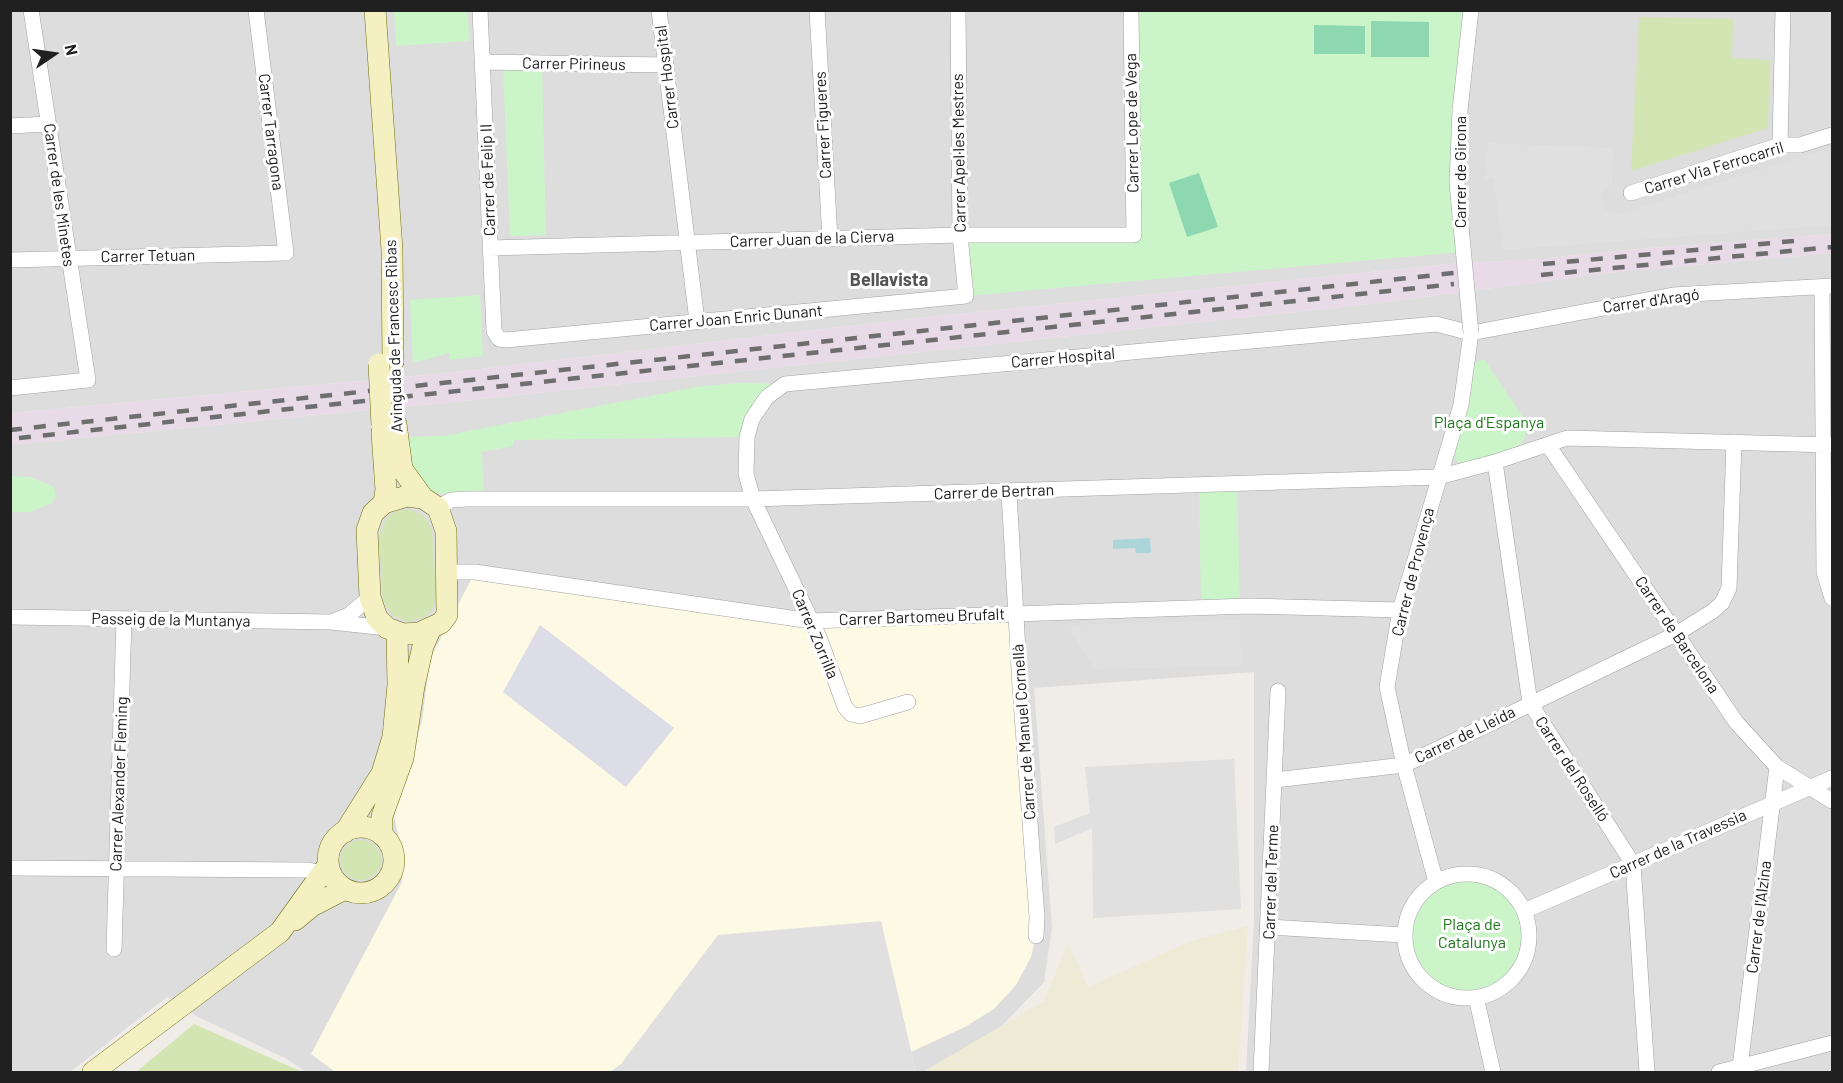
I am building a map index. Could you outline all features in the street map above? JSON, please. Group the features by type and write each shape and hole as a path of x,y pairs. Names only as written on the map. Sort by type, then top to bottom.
{"street":[{"name":"Carrer de les Minetes","path":"10,388 88,380 31,10"},
{"name":"Carrer Tarragona","path":"256,10 286,253"},
{"name":"Avinguda de Francesc Ribas","path":"375,10 387,204 376,297 386,363 389,425 384,503"},
{"name":"Carrer de Felip II","path":"480,10 494,331 499,339 506,340"},
{"name":"Carrer Hospital","path":"659,10 697,321"},
{"name":"Carrer Figueres","path":"817,10 830,239"},
{"name":"Carrer Apel·les Mestres","path":"958,10 960,235 966,296"},
{"name":"Carrer Lope de Vega","path":"1131,10 1134,234"},
{"name":"Carrer de Girona","path":"1471,10 1460,110 1457,183 1471,333"},
{"path":"1780,145 1783,10"},
{"name":"Carrer Pirineus","path":"483,62 665,65"},
{"path":"10,126 48,124"},
{"name":"Carrer Via Ferrocarril","path":"1631,193 1780,145 1800,145 1833,135"},
{"name":"Carrer Juan de la Cierva","path":"490,248 960,235 1134,234"},
{"name":"Carrer Tetuan","path":"10,260 286,253"},
{"path":"1827,286 1828,445 1824,572 1833,598"},
{"name":"Carrer d'Aragó","path":"1471,333 1673,295 1827,286"},
{"name":"Carrer Joan Enric Dunant","path":"506,340 966,296"},
{"name":"Carrer Hospital","path":"753,500 746,474 747,437 752,419 767,397 785,384 1436,324 1471,333"},
{"name":"Carrer de Provença","path":"1436,882 1404,765 1387,687 1400,610 1461,405 1471,333"},
{"name":"Avinguda de Francesc Ribas","path":"389,425 406,477 431,503"},
{"path":"1548,445 1567,438 1828,445"},
{"name":"Carrer de Lleida","path":"1275,780 1404,765 1676,634 1713,611 1722,603 1729,588 1734,442"},
{"name":"Carrer de Bertran","path":"431,503 467,499 753,500 1438,477 1548,445"},
{"name":"Carrer de Barcelona","path":"1548,445 1736,722 1777,767 1833,801"},
{"name":"Carrer del Roselló","path":"1495,462 1530,704 1633,864 1647,1072"},
{"name":"Carrer de Manuel Cornellà","path":"1009,492 1037,917 1036,936"},
{"path":"406,496 431,503 446,531 447,615 441,623 430,630 419,633 392,630 377,618 370,597 367,530 373,513 384,503 406,496"},
{"name":"Carrer Zorrilla","path":"753,500 811,621 844,707 851,714 860,716 908,702"},
{"name":"Carrer Bartomeu Brufalt","path":"448,572 475,572 811,621 1249,606 1400,610"},
{"name":"Passeig de la Muntanya","path":"331,622 349,615 370,597"},
{"name":"Passeig de la Muntanya","path":"10,617 331,622 392,630"},
{"name":"Carrer Alexander Fleming","path":"114,949 124,619"},
{"path":"280,932 325,869 332,845 345,832 382,772 393,737 398,685 392,630"},
{"path":"325,869 345,889 365,893 374,891 388,879 392,871 393,854 382,835 382,816 403,758 416,676 423,646 430,630"},
{"name":"Carrer del Terme","path":"1261,1072 1278,692"},
{"name":"Carrer de l'Alzina","path":"1740,1067 1777,767"},
{"name":"Carrer de la Travessia","path":"1524,912 1773,802 1833,778"},
{"path":"345,832 364,828 382,835"},
{"path":"10,868 325,869"},
{"path":"1456,874 1470,874 1492,879 1507,889 1524,912 1529,934 1528,948 1520,969 1513,979 1495,993 1476,998 1452,998 1424,982 1411,966 1403,935 1413,904 1436,882 1456,874"},
{"path":"93,1072 312,906 345,889"},
{"path":"1269,927 1403,935"},
{"path":"1476,998 1493,1072"},
{"path":"1719,1072 1833,1043"}],"shaded area":[{"path":"11,11 1832,11 1832,234 1624,250 1541,259 1449,264 909,319 446,373 11,413"},
{"path":"1488,143 1613,148 1612,184 1602,191 1604,209 1619,214 1832,147 1832,225 1503,250 1494,179 1485,178"},
{"path":"1832,234 1832,253 1607,273 1379,303 463,401 11,445 11,413 446,373 909,319 1449,264 1541,259 1624,250"},
{"path":"1832,253 1832,1072 1246,1072 1254,921 1254,672 1034,688 1052,928 1044,982 993,1035 935,1072 306,1072 287,1059 196,1016 167,997 70,1072 11,1072 10,445 463,401 1379,303 1607,273"},
{"path":"475,572 811,621 1016,614 1036,936 1031,957 1016,985 994,1009 965,1027 911,1052 916,1072 335,1072 311,1054 402,882 403,860 394,816 422,721 430,659"},
{"path":"1240,620 1241,666 1095,669 1067,625"},
{"path":"540,625 674,728 626,787 503,692"},
{"path":"1234,759 1241,909 1093,918 1092,828 1055,844 1054,827 1090,813 1085,767"},
{"path":"881,921 916,1072 610,1072 621,1064 718,935"},
{"path":"1248,926 1238,1072 926,1072 1044,1001 1068,943 1088,987 1191,941"}],"green space":[{"path":"467,11 470,41 396,46 394,12"},
{"path":"1131,11 1471,11 1460,110 1462,252 966,296 960,235 1134,234"},
{"path":"1639,17 1733,19 1732,58 1770,60 1768,128 1631,171"},
{"path":"1371,21 1429,22 1429,57 1371,57"},
{"path":"1314,25 1365,26 1365,54 1314,54"},
{"path":"503,68 542,68 546,235 510,236"},
{"path":"1199,173 1218,227 1187,237 1169,183"},
{"path":"480,295 483,356 450,360 449,353 413,363 410,300"},
{"name":"Plaça d'Espanya","path":"1484,359 1524,419 1526,436 1520,445 1460,466 1450,451 1472,364"},
{"path":"738,383 785,384 747,437 514,440 513,446 482,452 484,496 433,493 408,467 403,437 443,436 697,387"},
{"path":"11,476 30,477 53,486 56,493 53,503 30,512 11,512"},
{"path":"1237,482 1240,607 1201,608 1199,484"},
{"path":"409,509 424,516 432,530 436,589 434,606 429,613 424,618 408,622 392,615 383,600 379,537 387,518 396,511"},
{"path":"361,840 375,846 381,860 375,874 361,880 347,874 341,860 347,846"},
{"name":"Plaça de Catalunya","path":"1472,874 1495,879 1514,892 1527,911 1532,934 1527,957 1514,976 1495,989 1472,994 1449,989 1430,976 1417,957 1412,934 1417,911 1430,892 1449,879"},
{"path":"194,1024 300,1071 302,1072 136,1072"}],"water":[{"path":"1150,538 1151,553 1136,553 1135,548 1113,549 1113,540"}],"railway":[{"path":"1543,264 1794,241"},
{"path":"1541,275 1832,247"},
{"path":"10,430 1454,273"},
{"path":"19,438 1454,284"}],"district":[{"name":"Bellavista","path":"889,280"}]}
